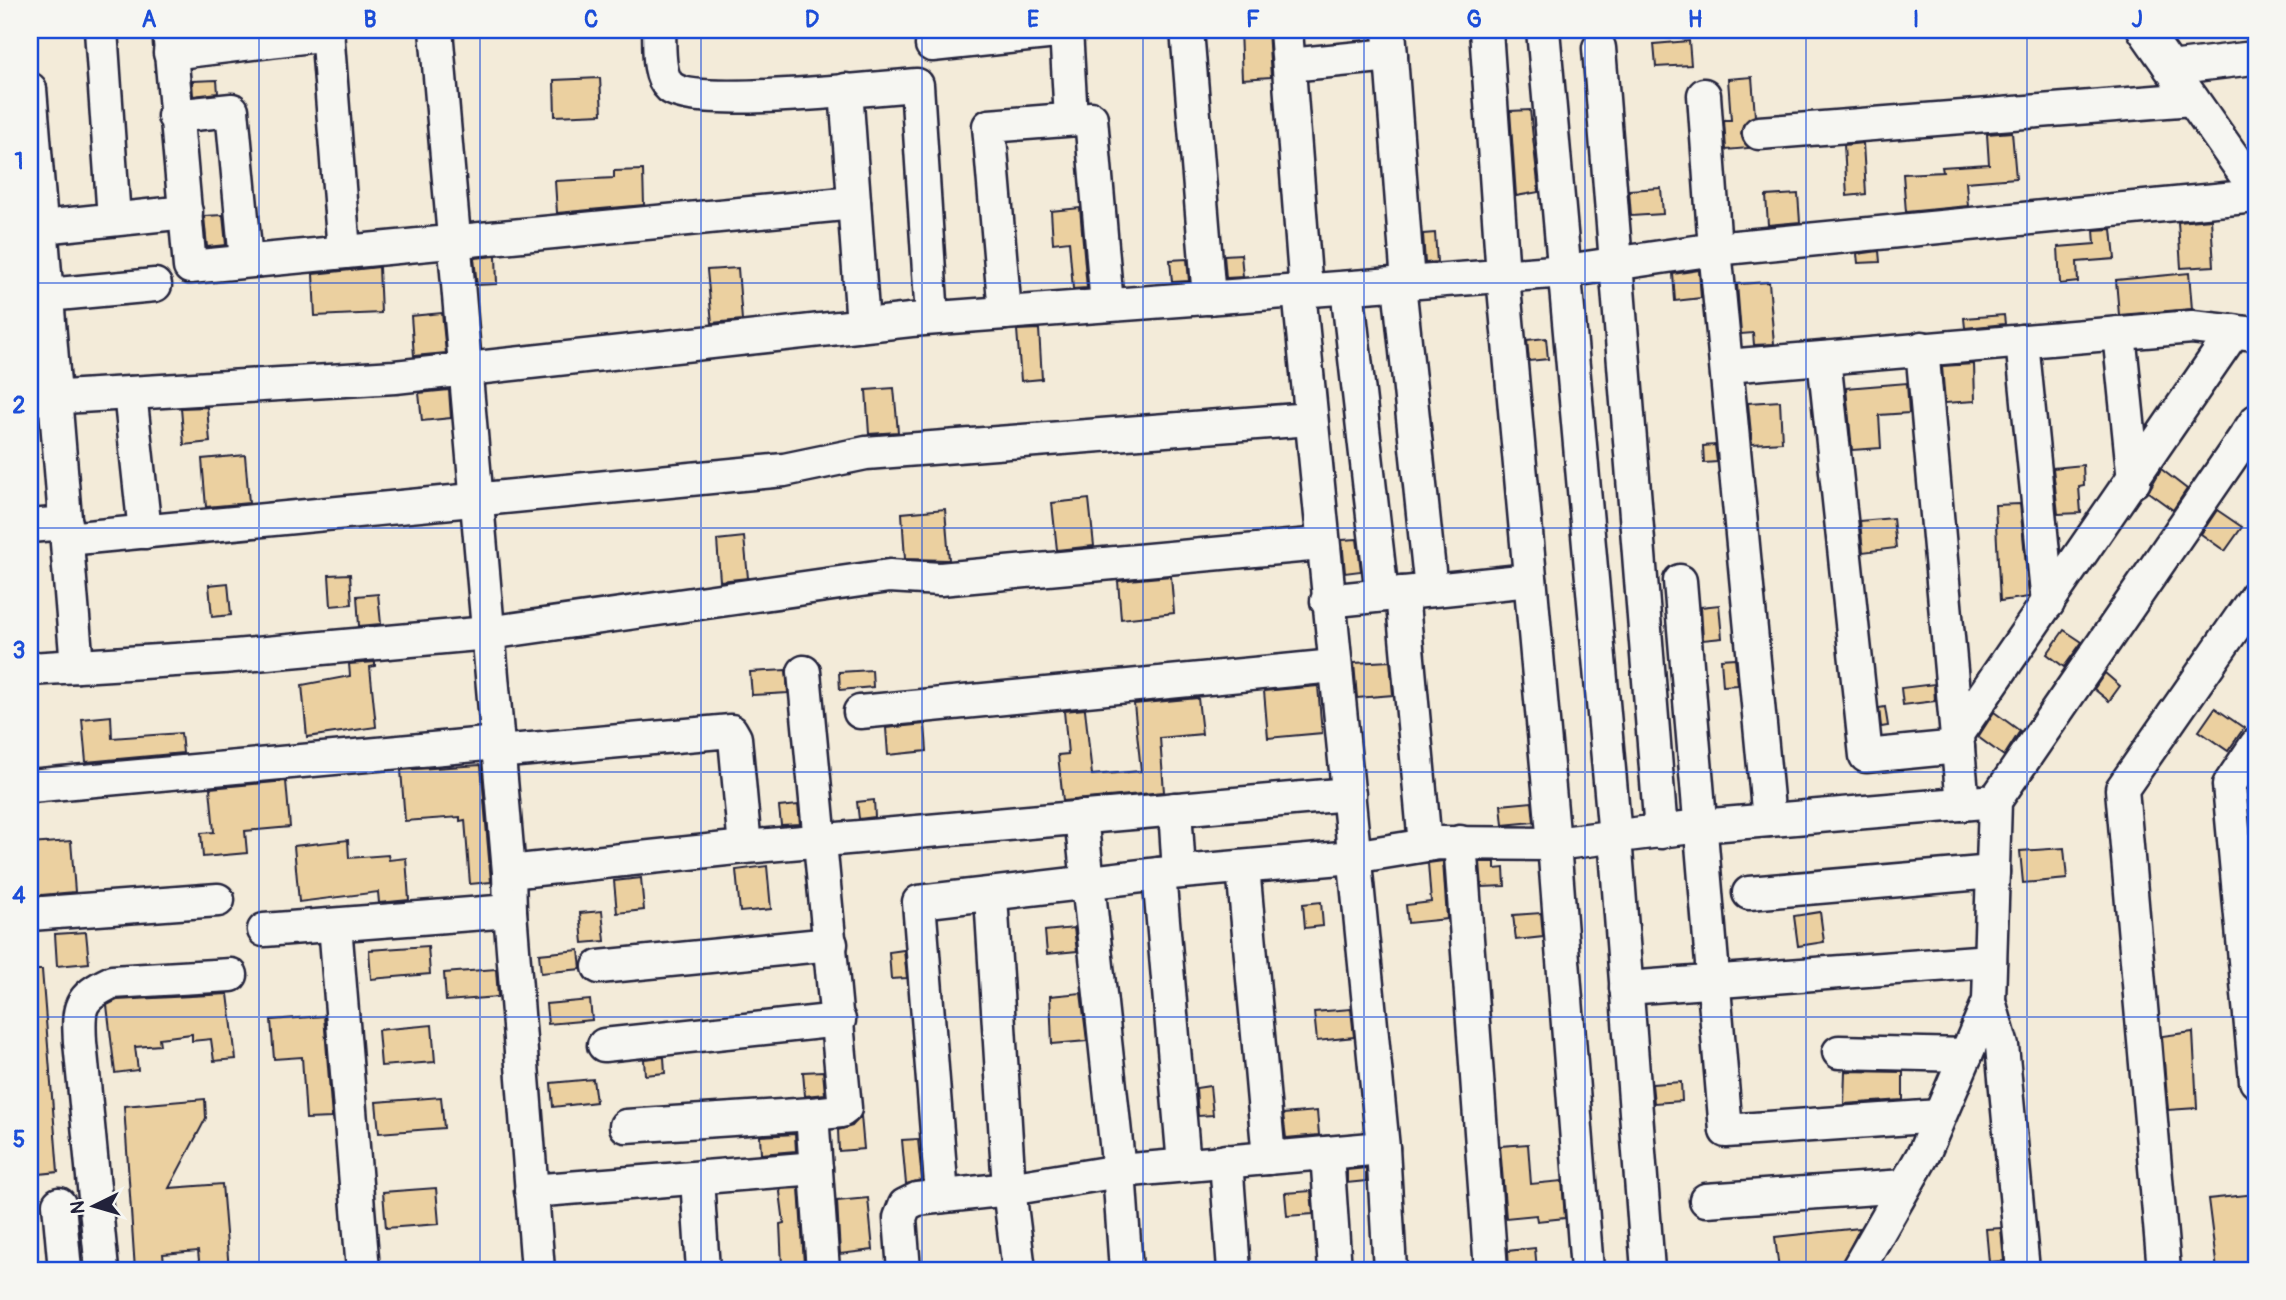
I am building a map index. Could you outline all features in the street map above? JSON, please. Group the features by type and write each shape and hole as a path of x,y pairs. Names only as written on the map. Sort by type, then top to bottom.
{"street":[{"path":"101,30 114,219"},
{"path":"436,30 509,872 538,1270"},
{"path":"659,30 662,74 667,85 676,91 719,97 917,85 932,318"},
{"path":"932,45 1066,30 1072,120"},
{"path":"1186,30 1209,298"},
{"path":"1286,30 1310,419 1383,1148 1390,1270"},
{"path":"1486,30 1503,276 1554,844 1587,1270"},
{"path":"1543,30 1615,836 1648,1270"},
{"path":"43,398 395,377 932,318 1566,271 1615,266 1715,249 2253,183 2144,30"},
{"path":"344,252 327,32 169,41 190,267 854,203"},
{"path":"1289,65 1390,42 1403,283 1405,593 1425,845"},
{"path":"1599,48 1661,832"},
{"path":"2170,68 2245,59"},
{"path":"30,89 42,227 43,398 67,531 77,666"},
{"path":"846,90 863,325"},
{"path":"1704,96 1715,249 1769,820"},
{"path":"1759,133 2192,99"},
{"path":"174,116 232,110 246,261"},
{"path":"1005,313 989,126 1091,118 1107,305"},
{"path":"42,227 186,212"},
{"path":"41,276 155,285"},
{"path":"1347,288 1405,593"},
{"path":"1727,366 2192,327 2245,332"},
{"path":"1824,358 1866,756 1958,741 2048,603 2134,481 2245,332"},
{"path":"2119,333 2134,481"},
{"path":"2022,341 2048,603"},
{"path":"1922,348 1963,804"},
{"path":"131,393 145,532"},
{"path":"30,526 67,531 145,532 784,470 866,453 1310,419"},
{"path":"2023,1270 2002,1046 1989,1001 1995,801 2256,421"},
{"path":"30,669 223,657 488,633 890,576 940,579 1321,544"},
{"path":"1327,601 1530,580"},
{"path":"1680,581 1726,1130 1939,1116"},
{"path":"2164,1270 2122,789 2256,596"},
{"path":"860,712 1334,666"},
{"path":"626,1126 812,1114 841,1111 845,1108 839,1020 804,672"},
{"path":"30,786 732,732 735,738 745,847"},
{"path":"2256,745 2229,785 2256,1081"},
{"path":"509,872 745,847 1349,793"},
{"path":"942,1196 919,902 991,896 1169,873 1353,857 1425,845 1460,842 1554,844 1700,826 1995,801"},
{"path":"1175,809 1169,873 1184,1165"},
{"path":"1081,817 1119,1171 1126,1270"},
{"path":"1460,842 1492,1270"},
{"path":"1243,867 1269,1158"},
{"path":"1749,893 1993,872"},
{"path":"991,896 1009,1189 1018,1270"},
{"path":"30,914 218,900"},
{"path":"264,930 510,911"},
{"path":"335,925 363,1270"},
{"path":"598,967 831,944"},
{"path":"1626,988 1990,961"},
{"path":"102,1270 80,1042 79,1012 84,1000 94,990 112,982 231,975"},
{"path":"1857,1270 1939,1116 1989,1001"},
{"path":"604,1045 839,1020"},
{"path":"1839,1052 1966,1055"},
{"path":"812,1114 822,1270"},
{"path":"904,1270 900,1217 905,1206 917,1199 1009,1189 1119,1171 1383,1148"},
{"path":"1327,1153 1335,1270"},
{"path":"1226,1161 1234,1270"},
{"path":"531,1191 697,1180 816,1168"},
{"path":"697,1180 703,1270"},
{"path":"1706,1200 1904,1186"},
{"path":"59,1204 65,1270"}],"building":[{"path":"1240,30 1268,30 1271,77 1242,79"},
{"path":"1689,41 1691,65 1656,67 1654,44"},
{"path":"1752,77 1755,116 1743,125 1741,134 1749,148 1726,150 1724,120 1731,120 1728,79"},
{"path":"600,78 602,114 555,116 554,80"},
{"path":"217,80 218,93 193,96 192,81"},
{"path":"1530,110 1539,192 1516,196 1510,111"},
{"path":"2012,132 2016,178 1966,182 1968,206 1906,212 1903,174 1943,172 1942,167 1989,164 1987,134"},
{"path":"1863,143 1866,194 1847,196 1844,145"},
{"path":"643,170 644,205 557,213 555,181 614,178 614,171"},
{"path":"1661,188 1663,214 1631,216 1629,190"},
{"path":"1798,194 1800,222 1768,225 1766,196"},
{"path":"1080,208 1087,288 1073,289 1069,241 1053,243 1051,211"},
{"path":"223,215 226,245 207,247 204,216"},
{"path":"2211,219 2214,266 2181,268 2178,222"},
{"path":"2112,229 2115,259 2077,262 2078,282 2060,284 2058,247 2095,244 2094,230"},
{"path":"1435,233 1437,262 1425,263 1423,234"},
{"path":"1879,251 1880,262 1858,263 1857,254"},
{"path":"1241,254 1243,277 1226,278 1224,255"},
{"path":"496,256 497,284 477,285 474,258"},
{"path":"1187,259 1189,281 1172,282 1170,260"},
{"path":"379,267 381,313 315,316 313,274"},
{"path":"738,268 742,320 712,323 707,270"},
{"path":"1699,270 1701,298 1675,301 1673,274"},
{"path":"2189,273 2192,309 2119,315 2116,280"},
{"path":"1769,282 1774,344 1754,345 1753,333 1741,334 1737,284"},
{"path":"442,313 446,353 414,356 411,316"},
{"path":"2004,315 2005,324 1965,328 1964,318"},
{"path":"1039,329 1042,379 1021,381 1017,330"},
{"path":"1546,338 1548,359 1529,361 1527,340"},
{"path":"1974,364 1975,401 1945,403 1942,366"},
{"path":"1907,383 1909,413 1879,415 1881,448 1852,450 1846,388"},
{"path":"894,388 898,432 869,434 866,390"},
{"path":"449,390 451,418 422,421 419,393"},
{"path":"1780,401 1782,442 1752,444 1748,403"},
{"path":"207,407 210,442 184,445 181,408"},
{"path":"1715,445 1717,462 1704,463 1703,446"},
{"path":"245,455 249,503 206,507 202,459"},
{"path":"2083,465 2084,486 2079,487 2081,513 2058,514 2053,468"},
{"path":"2161,469 2187,489 2173,510 2148,492"},
{"path":"1089,499 1094,546 1057,550 1052,503"},
{"path":"2020,504 2029,597 2000,601 1995,505"},
{"path":"945,509 949,560 905,559 902,513"},
{"path":"2217,510 2242,527 2225,551 2201,534"},
{"path":"1893,518 1896,548 1863,552 1860,521"},
{"path":"744,537 748,578 720,581 717,540"},
{"path":"1357,539 1361,571 1345,573 1342,540"},
{"path":"350,574 352,604 331,606 329,575"},
{"path":"1171,576 1174,613 1121,619 1118,581"},
{"path":"228,583 231,615 212,617 209,585"},
{"path":"378,594 381,624 359,626 357,596"},
{"path":"1719,605 1722,638 1703,640 1701,607"},
{"path":"2064,630 2082,642 2064,667 2047,654"},
{"path":"1735,658 1738,685 1723,686 1721,659"},
{"path":"1390,661 1393,695 1357,698 1354,663"},
{"path":"375,662 375,666 370,667 376,727 307,737 302,685 350,676 349,664"},
{"path":"786,670 788,693 752,695 750,672"},
{"path":"872,670 873,687 840,690 839,672"},
{"path":"2105,673 2120,686 2109,701 2094,689"},
{"path":"1934,684 1935,701 1903,705 1901,688"},
{"path":"1318,686 1322,733 1268,738 1264,691"},
{"path":"1198,698 1202,734 1160,738 1164,792 1063,801 1058,755 1068,754 1064,711 1085,709 1092,775 1141,771 1134,704"},
{"path":"1885,707 1888,726 1881,727 1879,708"},
{"path":"2215,708 2244,728 2228,751 2199,731"},
{"path":"1994,712 2020,731 2004,756 1978,737"},
{"path":"111,716 112,738 181,733 183,753 86,762 82,719"},
{"path":"925,724 927,751 888,755 886,728"},
{"path":"481,765 491,882 470,884 465,820 460,821 460,817 405,821 401,770"},
{"path":"286,781 290,827 245,831 247,853 203,857 201,833 214,832 210,788"},
{"path":"874,800 875,817 859,819 857,802"},
{"path":"1532,802 1534,822 1503,825 1501,805"},
{"path":"798,805 800,824 781,825 779,807"},
{"path":"348,840 349,858 388,855 389,860 406,858 409,900 379,903 378,892 299,902 294,846"},
{"path":"71,841 75,892 30,896 30,844"},
{"path":"2064,848 2067,879 2023,883 2020,851"},
{"path":"1443,861 1447,919 1408,923 1406,905 1431,902 1428,863"},
{"path":"1480,862 1495,862 1495,869 1504,868 1505,886 1482,887"},
{"path":"767,866 771,909 740,912 736,870"},
{"path":"641,878 644,910 617,913 614,881"},
{"path":"1321,902 1323,926 1305,928 1303,904"},
{"path":"602,911 605,941 583,943 580,913"},
{"path":"1820,912 1824,942 1798,946 1794,916"},
{"path":"1541,913 1543,937 1516,940 1513,915"},
{"path":"1074,928 1077,951 1047,954 1045,931"},
{"path":"86,932 89,963 57,966 55,934"},
{"path":"428,946 430,974 371,979 369,950"},
{"path":"579,950 581,969 541,973 539,954"},
{"path":"904,950 907,978 891,979 889,952"},
{"path":"496,969 498,997 446,1001 444,973"},
{"path":"30,970 42,970 58,1172 30,1175"},
{"path":"1081,993 1087,1041 1052,1044 1050,996"},
{"path":"228,994 236,1059 214,1061 211,1039 192,1041 192,1034 159,1038 160,1045 135,1047 138,1070 115,1073 107,1005 117,1000"},
{"path":"590,1000 592,1020 548,1024 546,1004"},
{"path":"1351,1009 1354,1037 1317,1041 1314,1012"},
{"path":"324,1016 332,1118 306,1119 302,1057 274,1059 271,1020"},
{"path":"432,1025 435,1062 381,1066 378,1030"},
{"path":"2193,1032 2197,1108 2168,1110 2162,1036"},
{"path":"664,1057 665,1073 645,1075 644,1059"},
{"path":"823,1071 825,1094 805,1096 803,1072"},
{"path":"1845,1071 1903,1072 1903,1100 1844,1104"},
{"path":"593,1079 596,1102 553,1107 551,1083"},
{"path":"1681,1082 1682,1101 1654,1103 1652,1084"},
{"path":"1210,1086 1213,1115 1198,1116 1196,1088"},
{"path":"441,1097 444,1128 379,1133 376,1102"},
{"path":"205,1099 206,1118 169,1188 222,1184 229,1270 200,1270 198,1251 163,1254 165,1270 135,1270 124,1106"},
{"path":"1317,1111 1319,1135 1286,1138 1283,1114"},
{"path":"861,1116 864,1149 839,1151 838,1130 852,1126"},
{"path":"795,1134 796,1151 761,1154 760,1136"},
{"path":"918,1139 922,1180 906,1184 902,1140"},
{"path":"1528,1144 1531,1184 1562,1181 1565,1218 1537,1221 1536,1215 1506,1218 1500,1146"},
{"path":"1366,1168 1366,1181 1347,1183 1347,1170"},
{"path":"436,1188 439,1224 386,1228 383,1192"},
{"path":"799,1188 804,1264 782,1266 780,1224 784,1223 780,1192 781,1189"},
{"path":"1311,1191 1313,1214 1287,1216 1285,1193"},
{"path":"2256,1194 2256,1270 2217,1270 2208,1199"},
{"path":"868,1198 873,1250 840,1254 837,1201"},
{"path":"1860,1228 1839,1270 1779,1270 1775,1237"},
{"path":"2001,1228 2004,1261 1989,1262 1986,1229"},
{"path":"1535,1248 1537,1270 1509,1270 1508,1251"}]}
